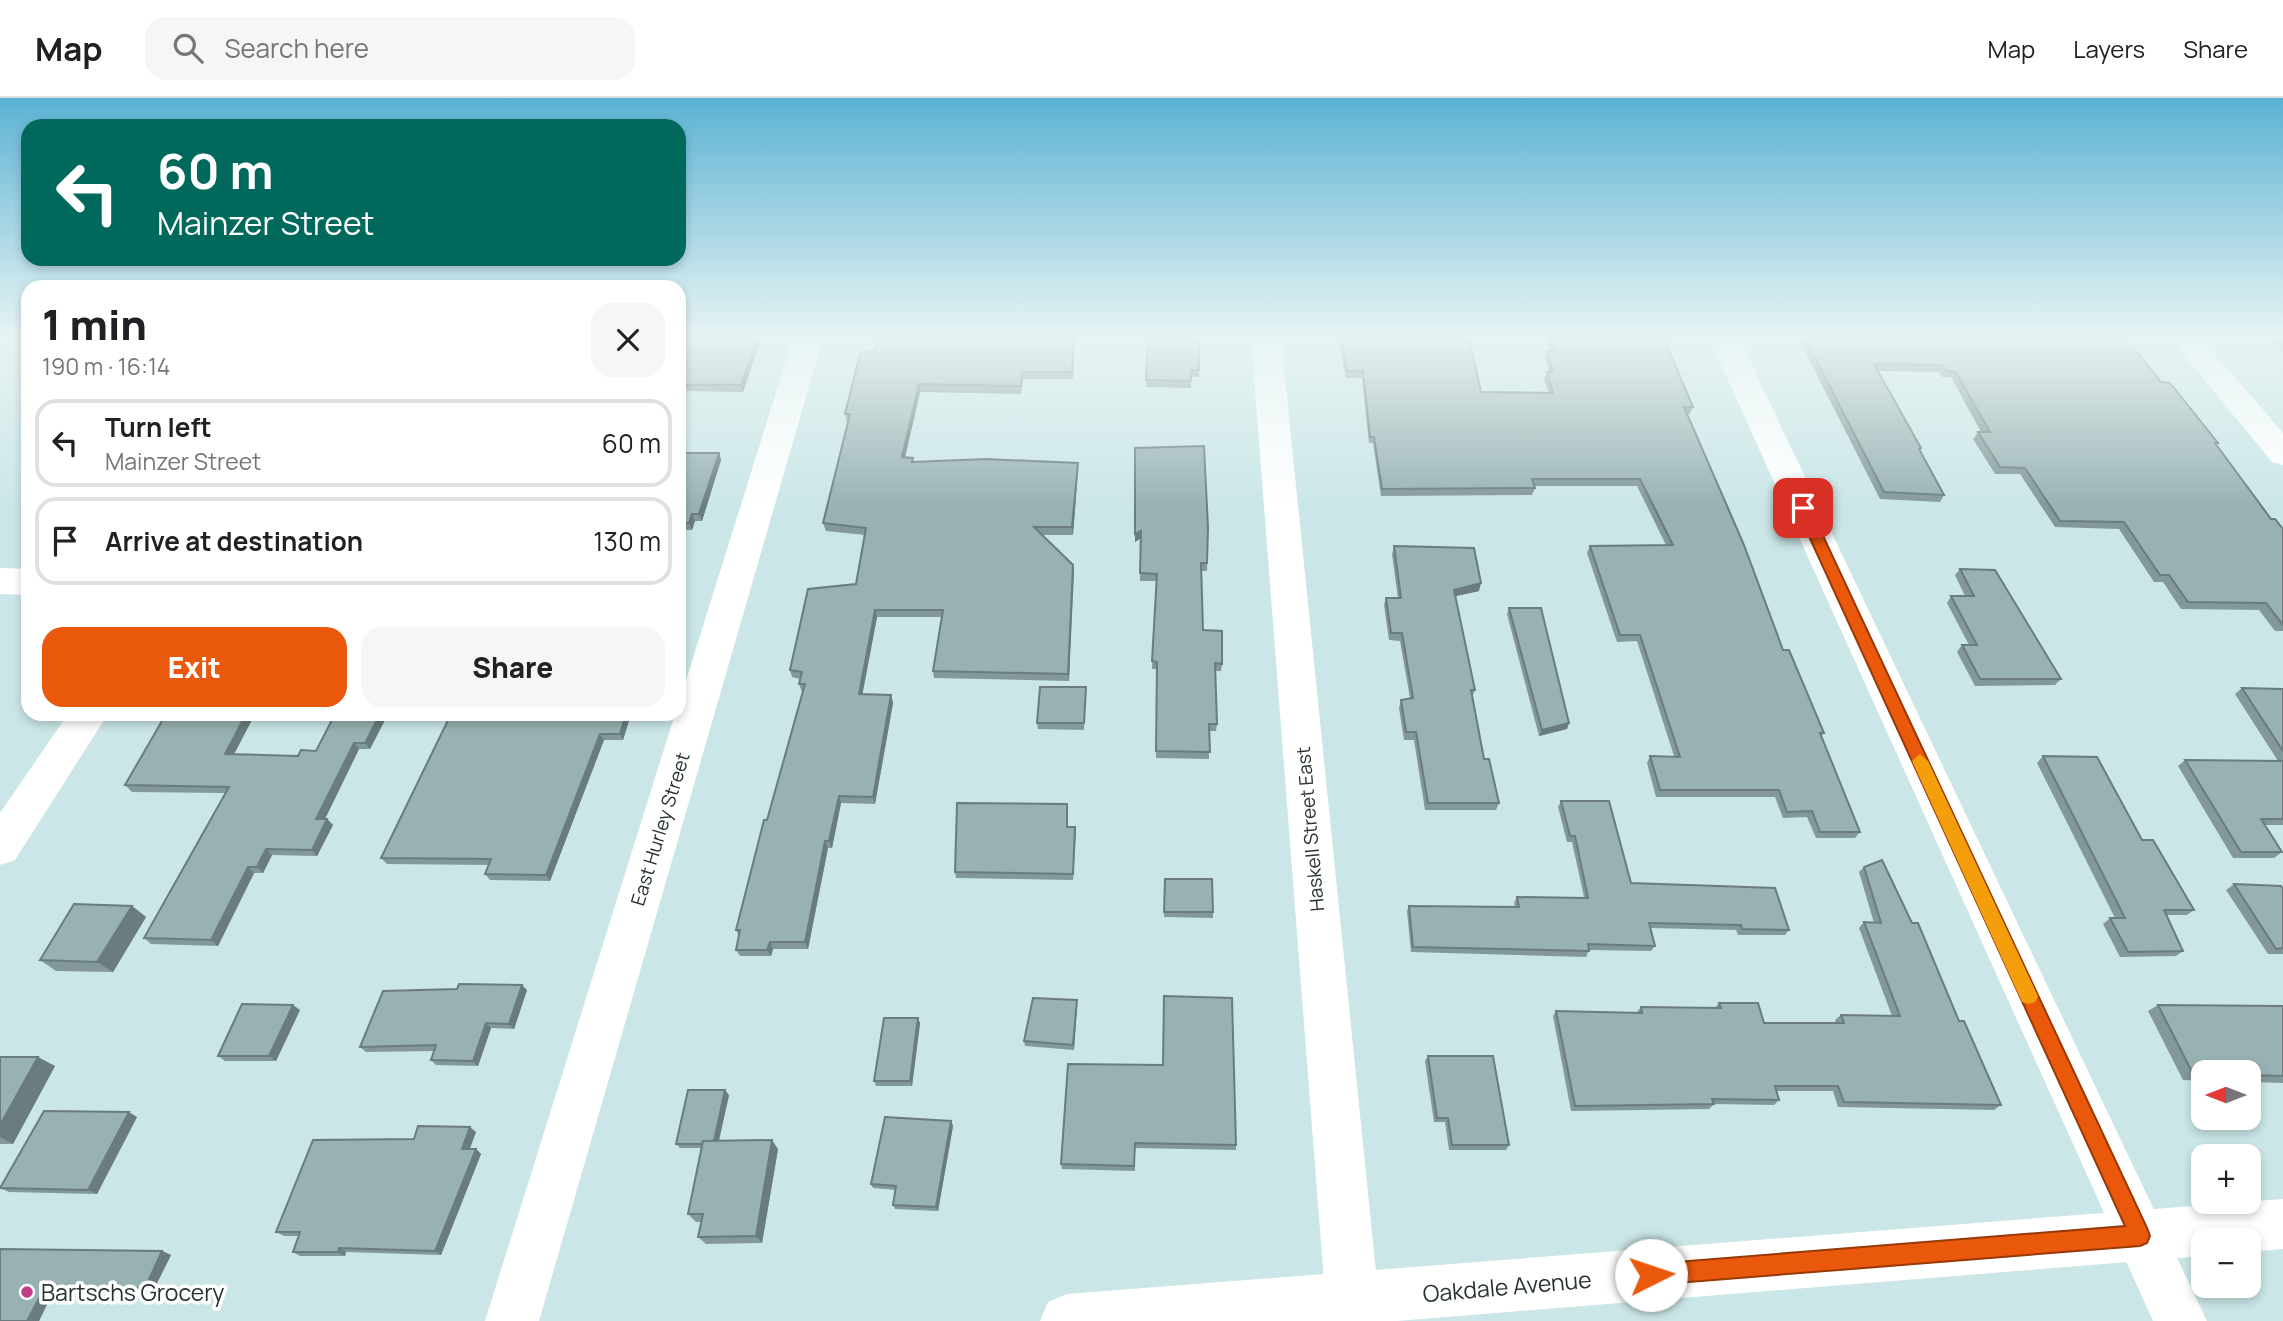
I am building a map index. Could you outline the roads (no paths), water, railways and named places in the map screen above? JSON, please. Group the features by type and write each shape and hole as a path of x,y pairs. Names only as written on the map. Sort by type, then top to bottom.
{"street":[{"name":"East Hurley Street","path":"512,1321 791,395"},
{"name":"Haskell Street East","path":"1271,395 1353,1310"},
{"path":"1750,395 2179,1321"},
{"path":"2233,395 2283,454"},
{"path":"0,581 21,582"},
{"path":"0,847 84,721"},
{"name":"Oakdale Avenue","path":"1067,1321 1353,1310 2283,1224"}],"place":[{"name":"Bartschs Grocery","path":"27,1292"}]}
